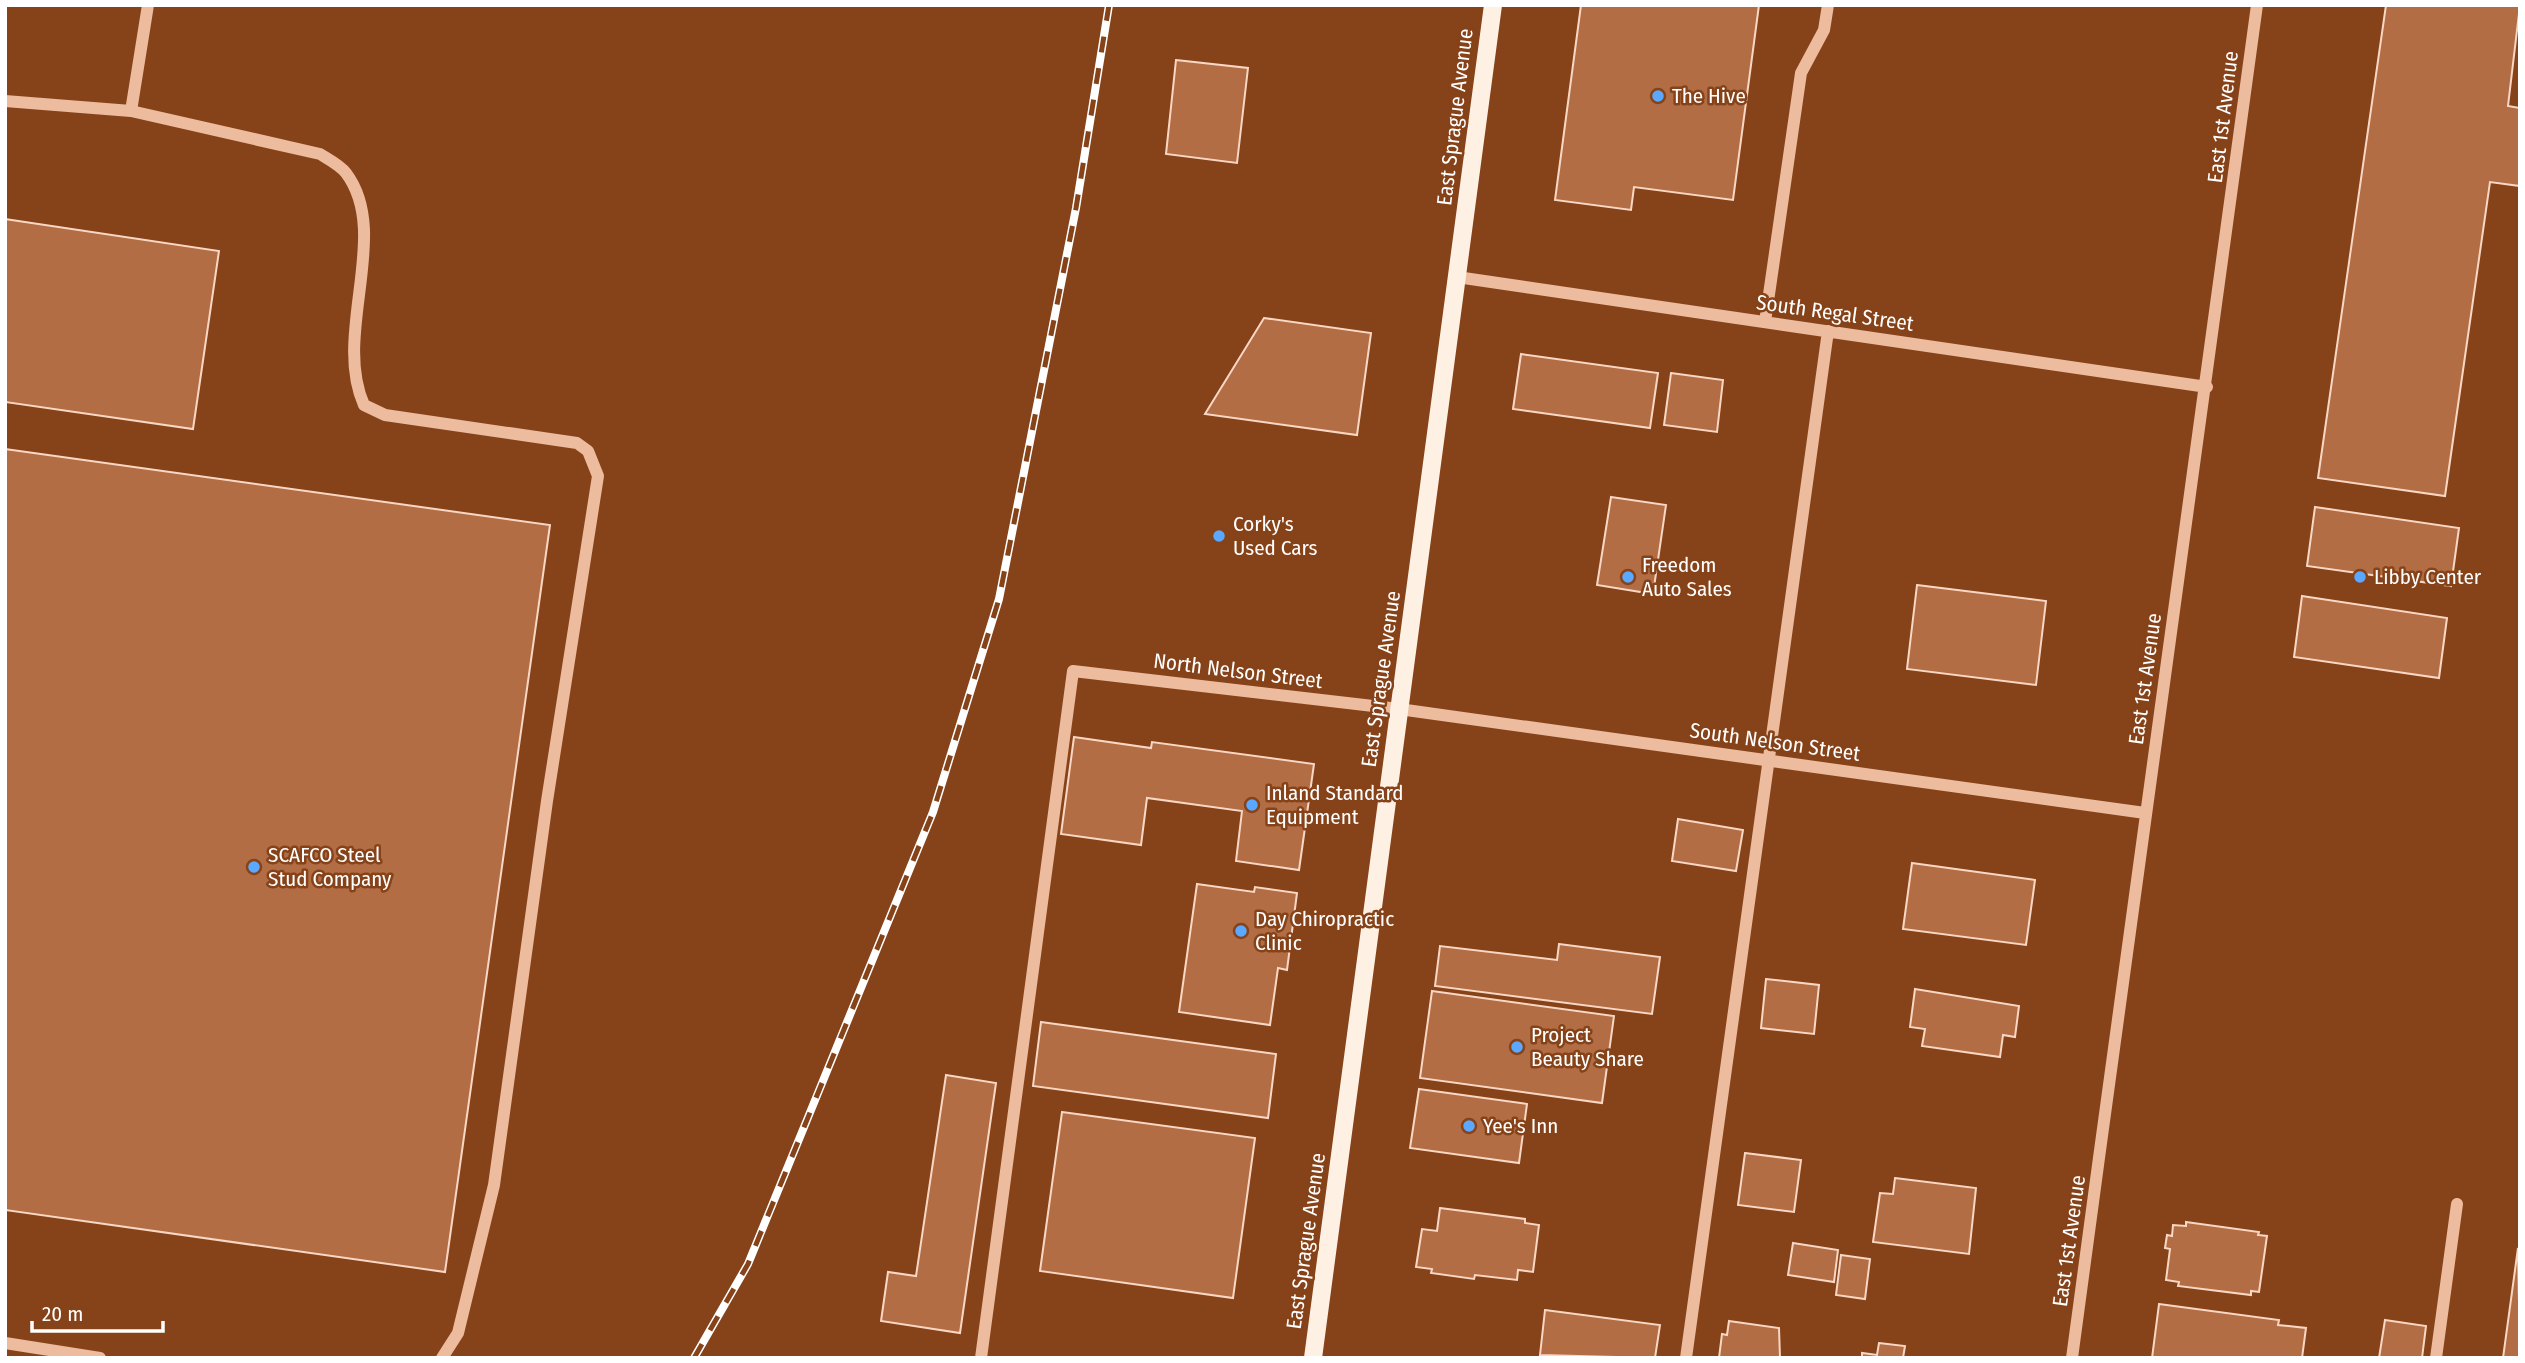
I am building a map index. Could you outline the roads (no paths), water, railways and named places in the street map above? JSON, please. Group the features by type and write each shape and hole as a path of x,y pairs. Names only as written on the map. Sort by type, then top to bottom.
{"main road":[{"name":"East Sprague Avenue","path":"1313,1358 1493,5"}],"street":[{"path":"131,111 148,5"},
{"path":"1765,322 1801,73 1824,30 1828,5"},
{"name":"East 1st Avenue","path":"2073,1358 2257,5"},
{"path":"5,101 131,111 320,154 345,172 362,205 362,261 351,356 354,384 364,405 385,415 577,443 588,452 598,476 547,801 495,1185 458,1333 442,1358"},
{"name":"South Regal Street","path":"1457,277 2207,387"},
{"path":"1686,1358 1828,331"},
{"name":"North Nelson Street","path":"981,1358 1073,671 1399,709"},
{"name":"South Nelson Street","path":"1399,709 2145,813"},
{"path":"2436,1358 2457,1204"},
{"path":"5,1343 100,1358"}],"railway":[{"path":"694,1358 748,1264 933,812 999,599 1076,208 1109,5"}],"place":[{"name":"The Hive","path":"1658,96"},
{"name":"Corky's Used Cars","path":"1219,536"},
{"name":"Freedom Auto Sales","path":"1628,577"},
{"name":"Libby Center","path":"2360,577"},
{"name":"Inland Standard Equipment","path":"1252,805"},
{"name":"SCAFCO Steel Stud Company","path":"254,867"},
{"name":"Day Chiropractic Clinic","path":"1241,931"},
{"name":"Project Beauty Share","path":"1517,1047"},
{"name":"Yee's Inn","path":"1469,1126"}]}
